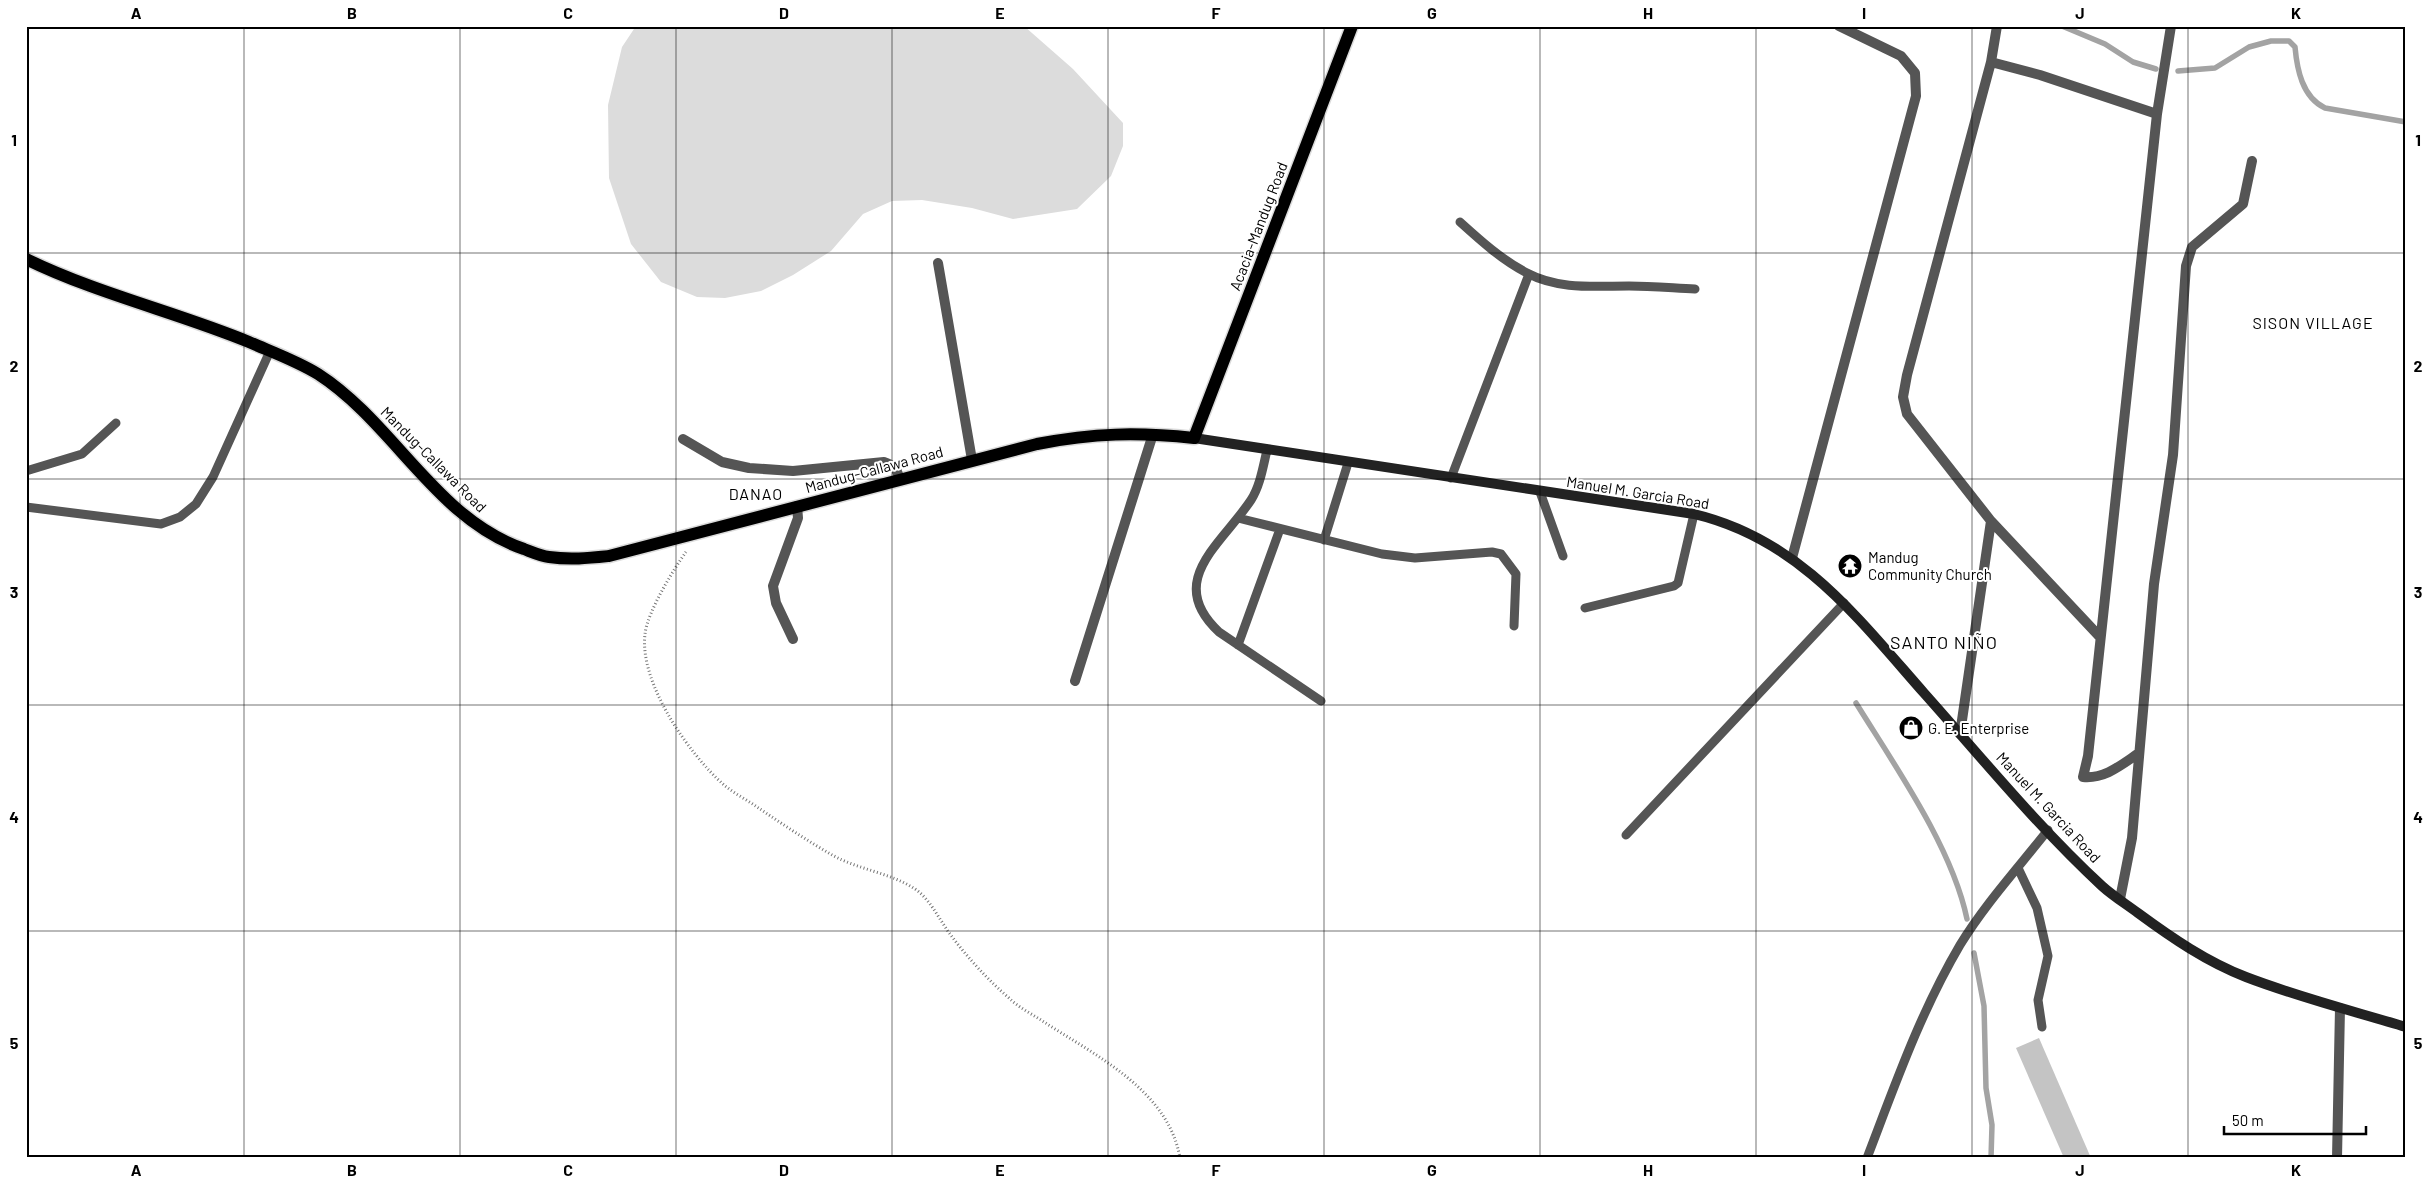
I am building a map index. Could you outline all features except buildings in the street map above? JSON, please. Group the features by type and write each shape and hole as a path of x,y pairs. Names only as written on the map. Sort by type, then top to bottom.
{"main road":[{"name":"Acacia-Mandug Road","path":"1194,438 1352,26"},
{"name":"Mandug-Callawa Road","path":"26,259 96,289 220,330 318,374 352,401 461,512 485,531 514,545 547,557 576,559 609,556 899,478 1037,444 1083,435 1153,434 1194,438"},
{"name":"Manuel M. Garcia Road","path":"1194,438 1348,463 1694,514 1721,521 1747,531 1792,558 1844,603 1960,734 2103,887 2171,937 2209,959 2245,976 2340,1008 2406,1027"}],"street":[{"path":"1792,558 1916,96 1915,73 1901,56 1839,26"},
{"path":"1997,26 1991,62 1907,375 1903,398 1907,414 1919,432 1990,521 2100,637"},
{"path":"2139,753 2104,775 2095,778 2083,777 2088,756 2157,114 2171,26"},
{"path":"1991,62 2040,75 2157,114"},
{"path":"2120,899 2132,838 2154,584 2173,455 2186,266 2192,247 2243,204 2252,161"},
{"path":"938,263 972,460"},
{"path":"1075,681 1153,434"},
{"path":"683,439 722,462 736,466 793,470 884,462 892,465 897,470 899,478"},
{"path":"794,639 776,603 773,586 798,518 797,506"},
{"path":"1960,734 1990,521"},
{"path":"2337,1158 2340,1008"}],"lane":[{"path":"1460,222 1508,262 1529,274 1549,282 1572,286 1658,286 1695,290"},
{"path":"1451,478 1529,274"},
{"path":"26,506 161,524 180,518 196,504 213,476 270,351"},
{"path":"26,470 82,454 116,423"},
{"path":"1267,450 1258,485 1238,518 1221,536 1202,567 1196,588 1196,602 1205,618 1238,645 1321,701"},
{"path":"1324,540 1348,463"},
{"path":"1540,492 1563,556"},
{"path":"1585,608 1674,586 1678,583 1694,514"},
{"path":"1238,518 1382,554 1415,558 1492,552 1501,554 1516,574 1514,626"},
{"path":"1238,645 1280,529"},
{"path":"1626,835 1844,603"},
{"path":"1867,1158 1910,1041 1934,991 1962,944 2048,830"},
{"path":"2018,868 2037,908 2048,956 2038,1000 2042,1027"}],"path":[{"path":"699,533 672,573 645,633 648,673 666,708 690,747 724,785 833,856 859,868 900,881 922,895 950,935 980,971 1011,1001 1115,1068 1143,1091 1154,1103 1166,1122 1180,1158"}],"shaded area":[{"path":"636,26 1024,26 1073,69 1123,123 1123,146 1111,176 1077,209 1013,219 972,208 922,200 892,201 863,214 831,251 793,275 761,291 725,298 697,297 661,282 631,244 609,178 608,105 622,47"}],"waterway":[{"path":"2062,26 2105,44 2133,62 2156,69"},
{"path":"2178,71 2215,68 2249,47 2271,41 2289,41 2295,47 2302,82 2317,103 2325,108 2406,122"},
{"path":"1856,703 1936,836 1960,892 1967,919"},
{"path":"1974,953 1984,1006 1986,1088 1992,1125 1991,1158"}],"place":[{"name":"Mandug Community Church","path":"1850,566"},
{"name":"G. E. Enterprise","path":"1911,728"}],"district":[{"name":"SISON VILLAGE","path":"2313,322"},
{"name":"DANAO","path":"756,493"},
{"name":"SANTO NIÑO","path":"1944,642"}]}
